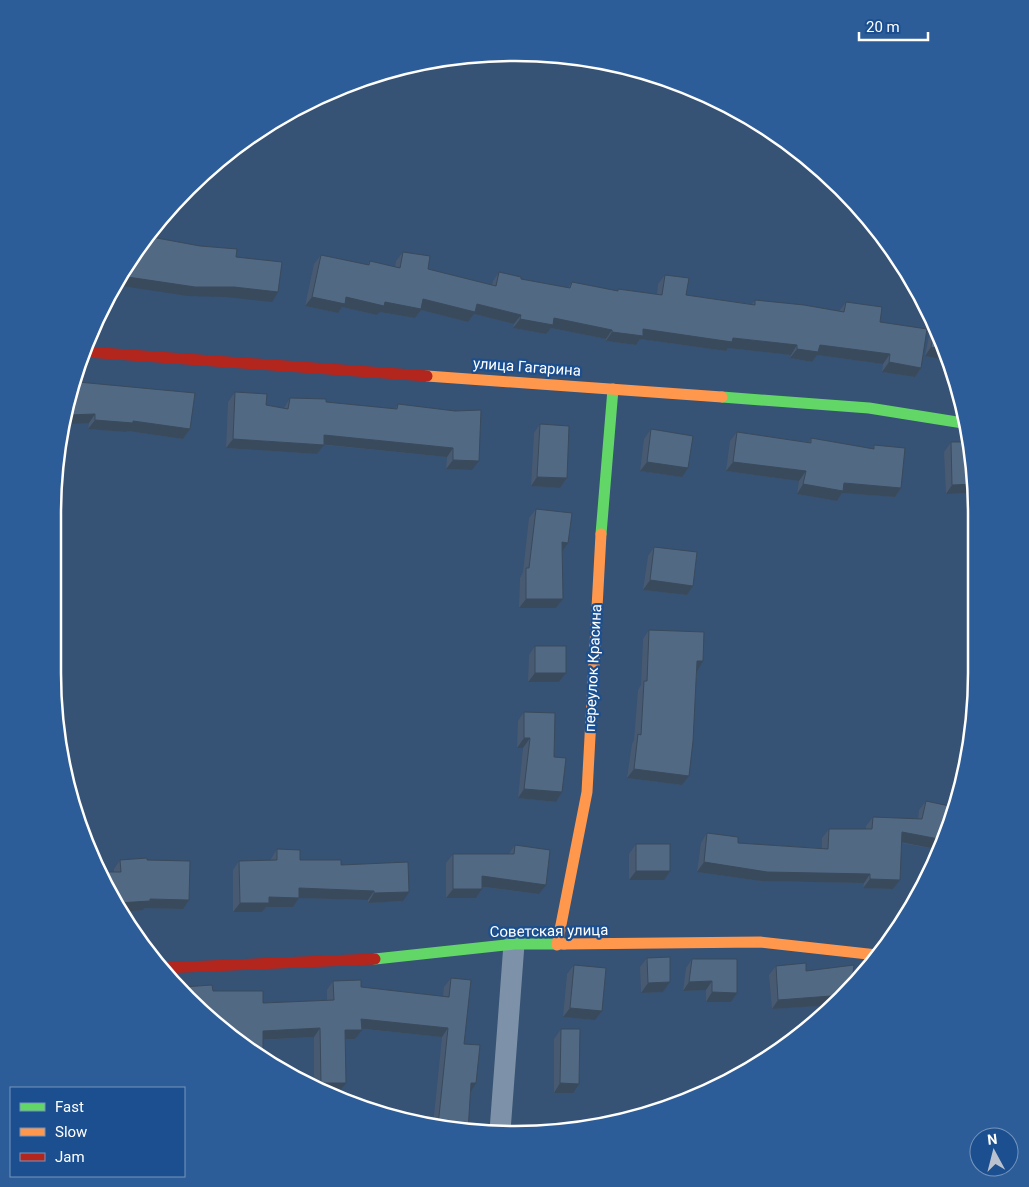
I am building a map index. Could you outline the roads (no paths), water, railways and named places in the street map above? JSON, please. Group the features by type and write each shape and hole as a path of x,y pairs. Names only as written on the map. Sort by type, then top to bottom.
{"street":[{"name":"улица Гагарина","path":"92,352 613,388 869,408 958,422"},
{"name":"переулок Красина","path":"557,945 587,792 596,602 613,388"},
{"name":"Советская улица","path":"171,968 364,960 514,944 760,942 869,954"},
{"path":"500,1126 514,944"}]}
